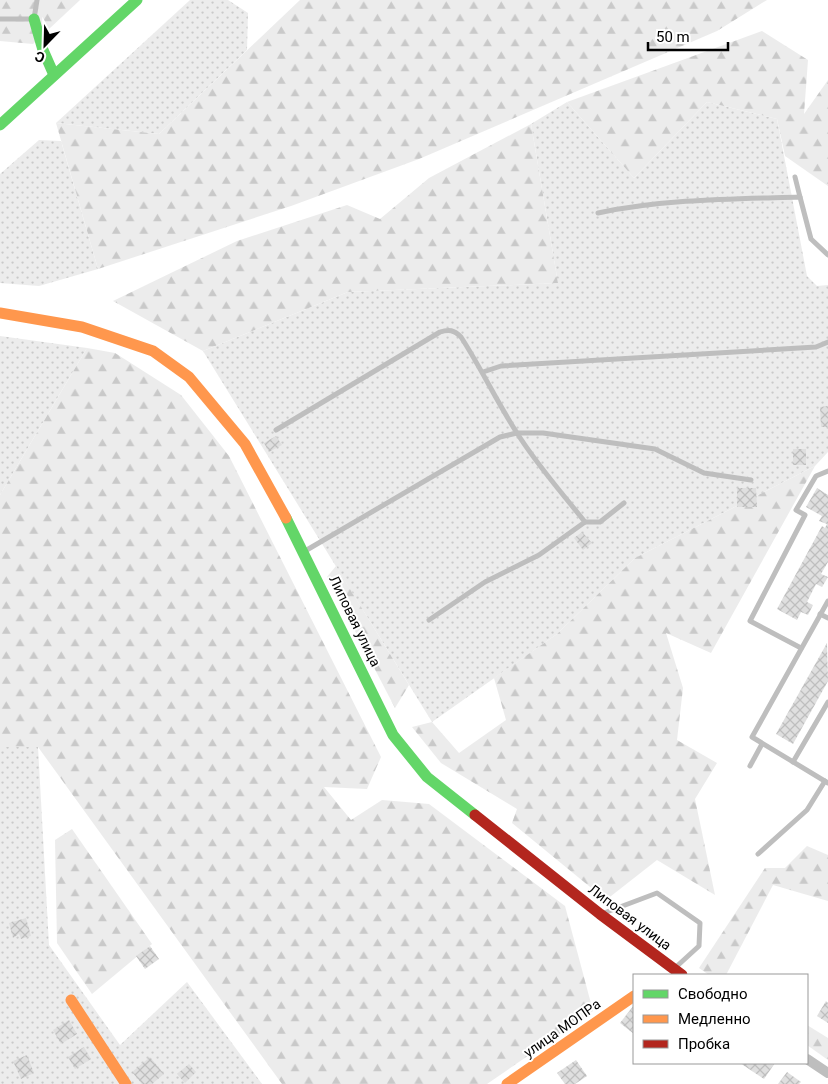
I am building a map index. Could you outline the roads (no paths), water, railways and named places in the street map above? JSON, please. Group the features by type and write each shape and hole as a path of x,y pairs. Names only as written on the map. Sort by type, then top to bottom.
{"street":[{"path":"0,125 137,0"},
{"path":"34,19 43,50 54,75"},
{"name":"Липовая улица","path":"0,313 82,326 153,351 189,377 246,444 304,551 393,734 427,777 673,973"},
{"name":"улица МОПРа","path":"507,1084 633,997"},
{"path":"70,1000 126,1084"},
{"path":"808,1060 828,1073"}],"lane":[{"path":"0,19 34,19 37,0"},
{"path":"795,177 811,239 828,255"},
{"path":"598,213 627,207 717,199 800,196"},
{"path":"276,430 440,332 448,330 456,332 483,372 517,433 547,476 585,522"},
{"path":"483,372 501,366 816,347 828,342"},
{"path":"304,551 500,437 517,433 543,433 655,449 704,473 751,480"},
{"path":"801,648 750,621 805,515 796,510 816,476 828,471"},
{"path":"429,620 486,582 539,555 585,522 600,522 624,503"},
{"path":"758,854 807,810 826,782 752,737 828,600"},
{"path":"820,614 828,618"},
{"path":"793,762 828,702"},
{"path":"750,766 762,744"},
{"path":"600,914 657,893 700,923 700,946 673,973"}]}
